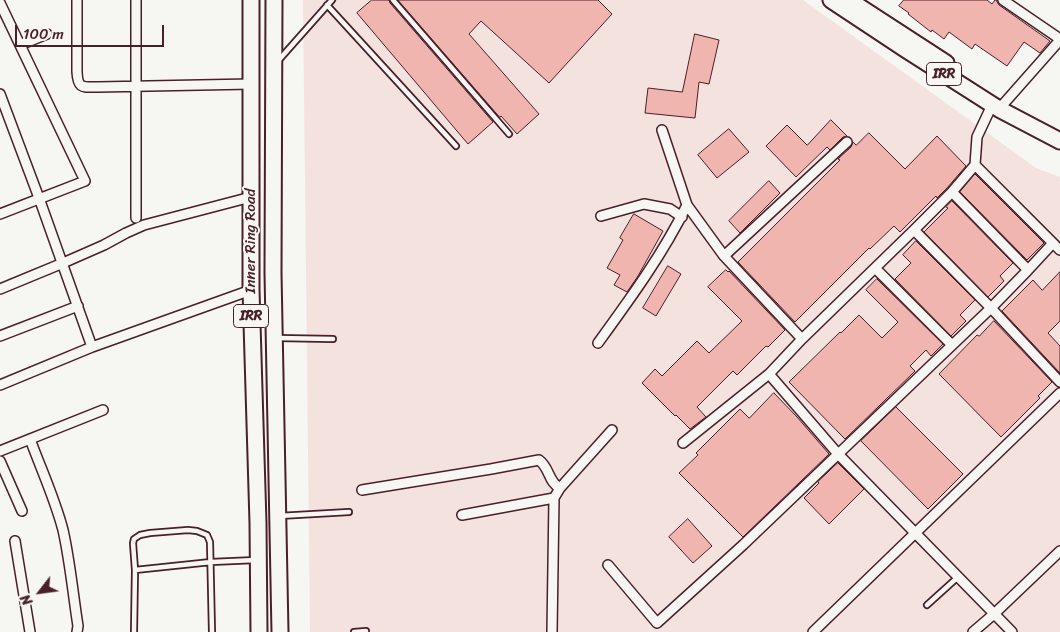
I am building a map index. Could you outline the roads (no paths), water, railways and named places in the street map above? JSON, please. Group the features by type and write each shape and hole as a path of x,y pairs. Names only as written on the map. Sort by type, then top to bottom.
{"main road":[{"name":"Inner Ring Road","path":"251,0 251,290 260,632"},
{"name":"Inner Ring Road","path":"274,0 274,338 280,632"},
{"name":"IRR","path":"831,0 905,49 999,106 1060,140"},
{"name":"IRR","path":"849,0 975,82 999,106 1060,130"},
{"path":"251,173 273,173"}],"street":[{"path":"77,0 78,82 80,85 85,87 251,84"},
{"path":"136,0 136,218"},
{"path":"683,443 769,374 802,339 952,192 975,165 977,137 999,106 1060,40 1003,0"},
{"path":"0,3 85,181 0,214"},
{"path":"20,45 46,34"},
{"path":"0,94 92,347"},
{"path":"662,130 688,205 724,256 802,339"},
{"path":"724,256 847,142"},
{"path":"975,165 1060,250"},
{"path":"952,192 1028,270"},
{"path":"0,289 63,263 144,225 250,197"},
{"path":"601,216 644,204 670,209 682,216"},
{"path":"598,344 645,278 688,205"},
{"path":"914,230 1060,382"},
{"path":"608,565 657,623 743,545 991,308 1053,243"},
{"path":"875,268 952,345"},
{"path":"0,385 92,347 251,290"},
{"path":"0,336 78,306"},
{"path":"769,374 838,454 1012,632"},
{"path":"812,632 1060,393"},
{"path":"0,451 103,410"},
{"path":"552,632 554,498 560,488 612,430"},
{"path":"30,438 53,498 62,528 78,626 76,632"},
{"path":"362,490 539,460 544,463 554,485 560,488"},
{"path":"0,462 22,511"},
{"path":"462,515 554,498"},
{"path":"15,541 30,632"},
{"path":"973,632 1060,551"}],"lane":[{"path":"274,66 332,0"},
{"path":"393,0 509,134"},
{"path":"327,5 456,146"},
{"path":"274,338 333,339"},
{"path":"278,516 349,512"},
{"path":"134,632 134,539 140,535 150,533 188,530 207,535 210,542 212,632"},
{"path":"135,570 211,562 258,560"},
{"path":"927,605 958,577"},
{"path":"354,632 366,631"}]}
